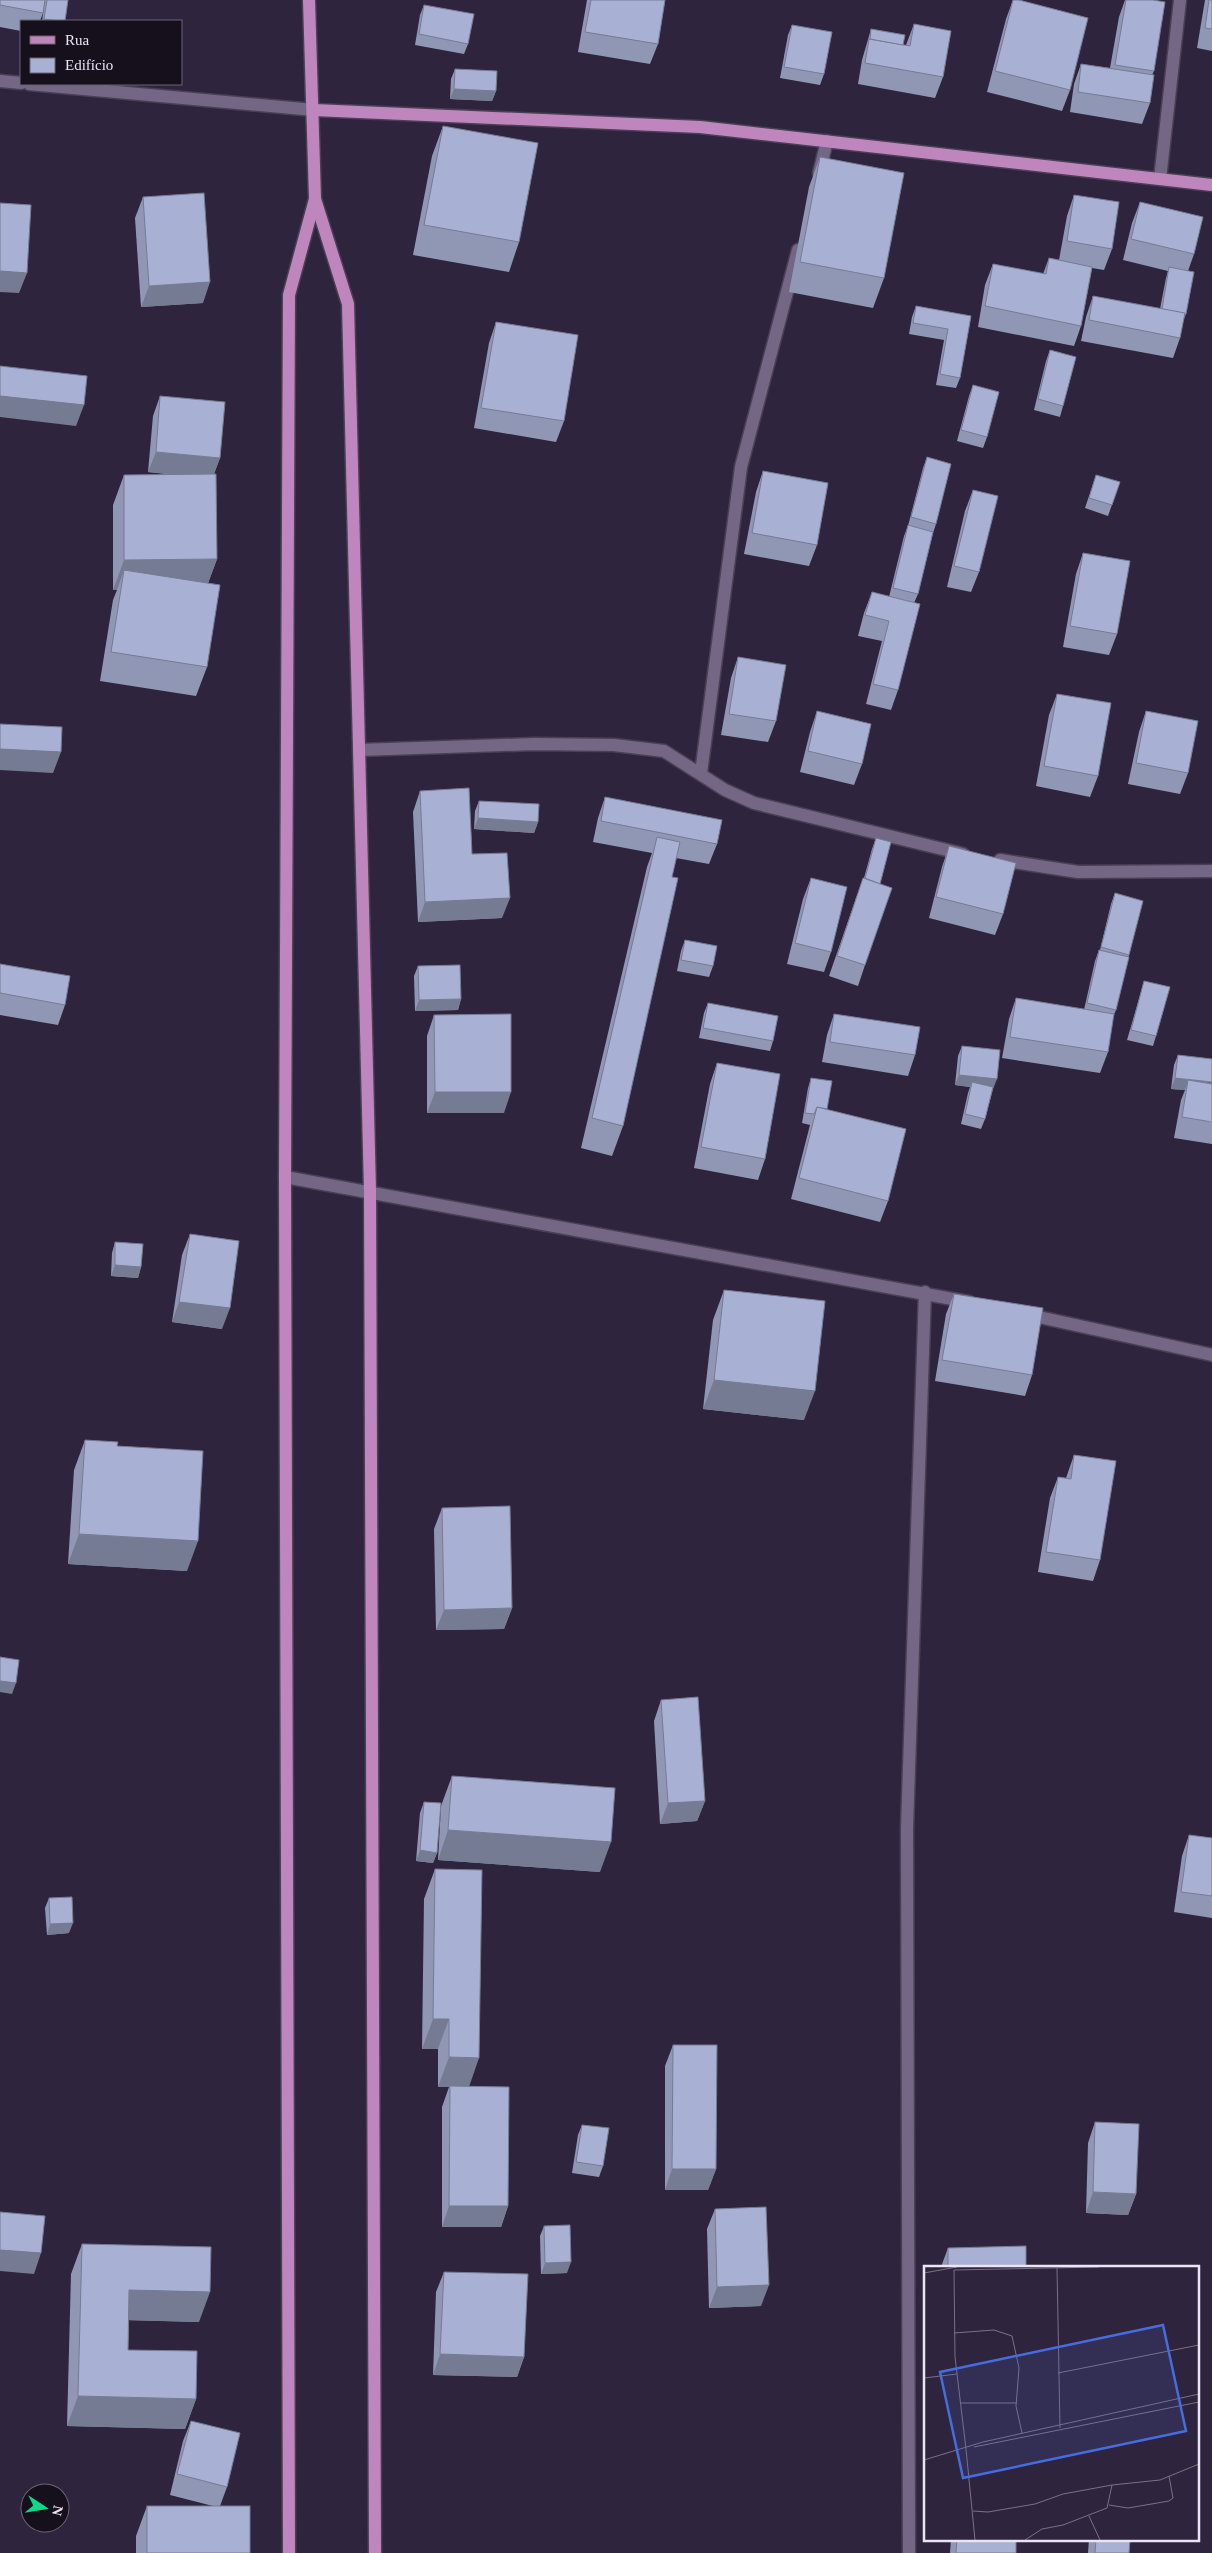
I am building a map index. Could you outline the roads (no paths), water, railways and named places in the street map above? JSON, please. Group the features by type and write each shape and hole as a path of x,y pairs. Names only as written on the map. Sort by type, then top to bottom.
{"main road":[{"path":"289,2553 285,1177 289,295 315,199 314,110 309,0"},
{"path":"314,110 700,127 1212,185"},
{"path":"315,199 348,304 370,1191 375,2553"}],"street":[{"path":"1160,179 1180,0"},
{"path":"0,81 20,83"},
{"path":"40,85 314,110"},
{"path":"814,189 827,141"},
{"path":"701,773 741,467 802,237"},
{"path":"359,750 534,744 614,745 664,751 726,790 754,803 986,858 1078,872 1212,871"},
{"path":"285,1177 925,1292 982,1304"},
{"path":"910,2553 906,1828 925,1292"},
{"path":"1011,1311 1212,1355"}]}
